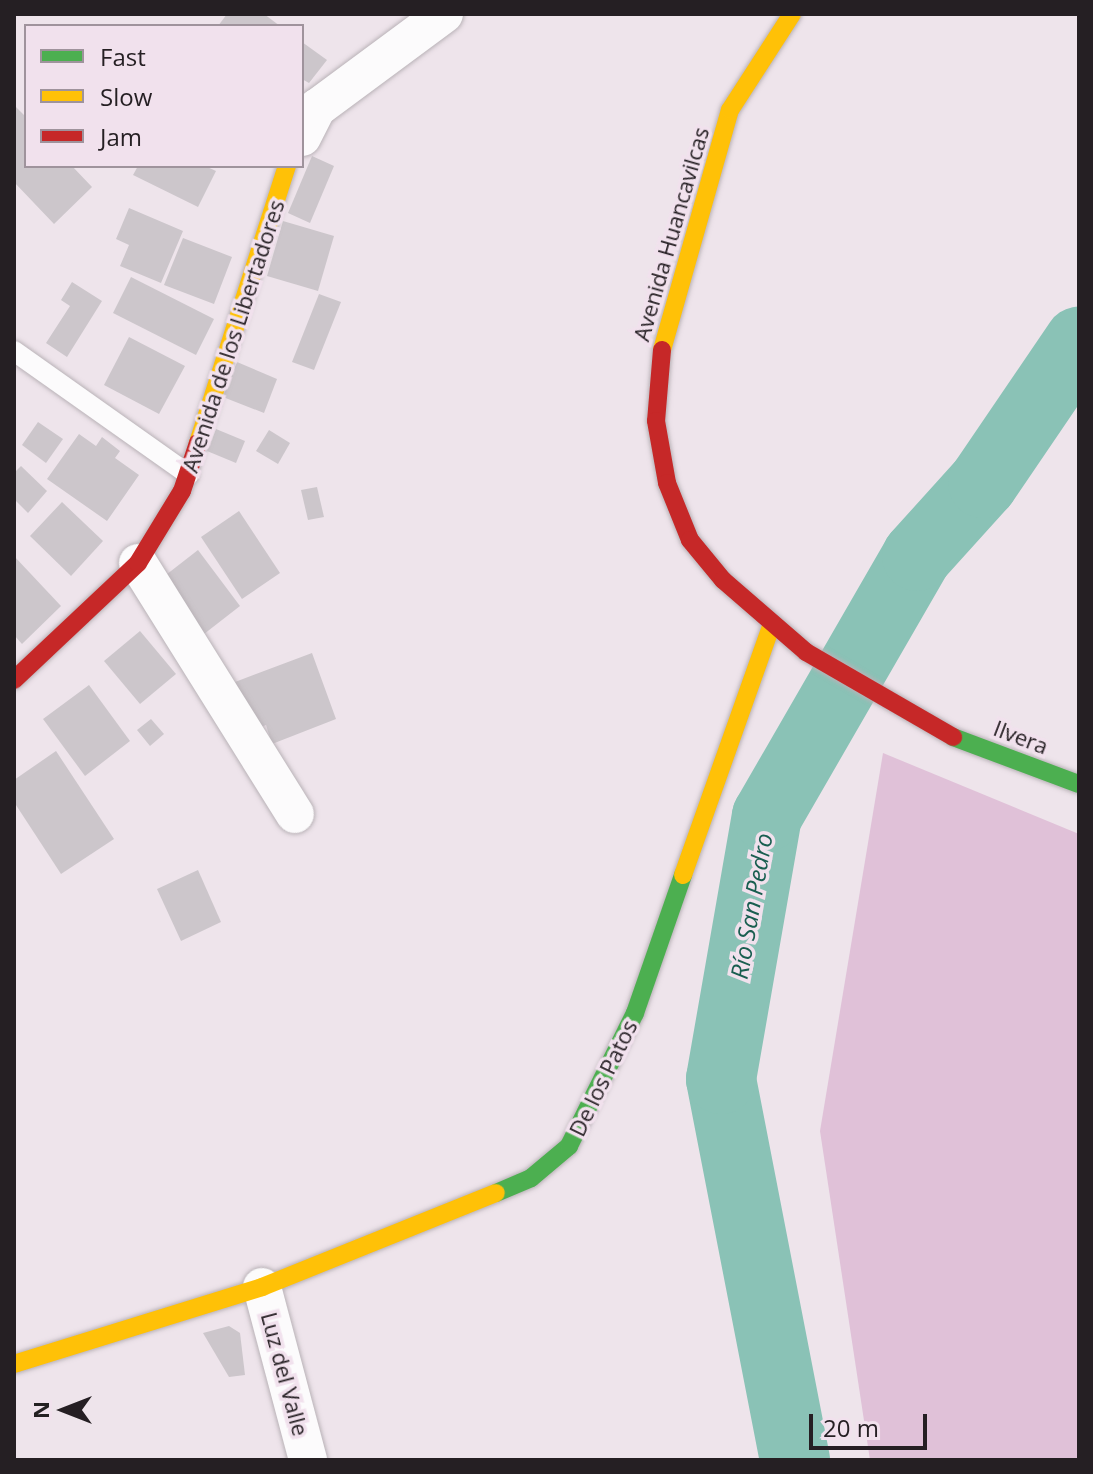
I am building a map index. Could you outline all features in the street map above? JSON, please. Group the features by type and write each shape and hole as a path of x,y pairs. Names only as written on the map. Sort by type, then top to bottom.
{"street":[{"path":"304,133 317,108 444,14"},
{"name":"Avenida Huancavilcas","path":"792,14 730,110 662,347 656,421 667,483 690,540 771,626 806,652 946,734"},
{"name":"Avenida de los Libertadores","path":"14,680 138,563 189,475 286,168"},
{"path":"138,563 295,814"},
{"name":"De los Patos","path":"14,1364 262,1287 531,1178 569,1146 635,1013 771,626"},
{"name":"Ilvera","path":"946,734 1079,784"},
{"name":"Luz del Valle","path":"262,1287 308,1460"}],"lane":[{"path":"14,351 189,475"}],"shaded area":[{"path":"883,753 1079,834 1079,1460 870,1460 820,1131"}],"building":[{"path":"227,14 264,14 277,24 220,24"},
{"path":"304,43 327,60 309,83 304,80"},
{"path":"14,105 24,115 24,168 74,168 92,187 54,224 14,182"},
{"path":"312,156 334,166 310,223 288,213"},
{"path":"137,168 209,168 216,171 198,207 133,175"},
{"path":"129,208 183,231 161,283 120,266 129,245 116,239"},
{"path":"283,221 334,236 318,291 267,276"},
{"path":"183,238 232,257 214,304 164,285"},
{"path":"131,277 214,319 196,355 113,313"},
{"path":"72,282 102,301 67,357 46,343 70,306 61,300"},
{"path":"319,294 341,302 314,370 292,362"},
{"path":"129,337 185,366 159,414 104,385"},
{"path":"237,362 277,379 264,413 223,397"},
{"path":"38,422 63,439 46,463 22,445"},
{"path":"216,429 245,441 236,463 207,451"},
{"path":"269,430 290,443 278,464 256,451"},
{"path":"79,434 96,446 102,437 120,451 115,458 139,475 107,521 47,479"},
{"path":"21,466 47,491 28,513 14,499 14,473"},
{"path":"317,487 324,517 308,520 301,490"},
{"path":"62,502 103,541 71,576 30,536"},
{"path":"239,511 280,573 242,599 201,537"},
{"path":"198,550 240,606 204,634 162,578"},
{"path":"14,556 61,606 22,644 14,635"},
{"path":"140,631 176,674 140,704 104,661"},
{"path":"312,653 336,719 272,744 266,725 253,730 235,682"},
{"path":"89,685 130,741 85,776 43,719"},
{"path":"151,719 164,734 150,746 137,730"},
{"path":"56,751 114,839 61,874 14,802 14,780"},
{"path":"198,870 221,922 181,941 157,889"},
{"path":"229,1326 240,1333 245,1375 229,1377 203,1333"}],"waterway":[{"name":"Río San Pedro","path":"795,1460 721,1079 767,816 917,556 983,483 1079,342"}],"traffic: fast":[{"path":"953,737 1079,784"},
{"path":"496,1193 531,1178 569,1146 635,1013 683,875"}],"traffic: slow":[{"path":"662,350 730,110 792,14"},
{"path":"198,443 286,168"},
{"path":"683,875 771,626"},
{"path":"14,1364 262,1287 496,1193"}],"traffic: jam":[{"path":"662,350 656,421 667,483 690,540 723,580 806,652 953,737"},
{"path":"14,680 138,563 182,491 198,443"}]}
